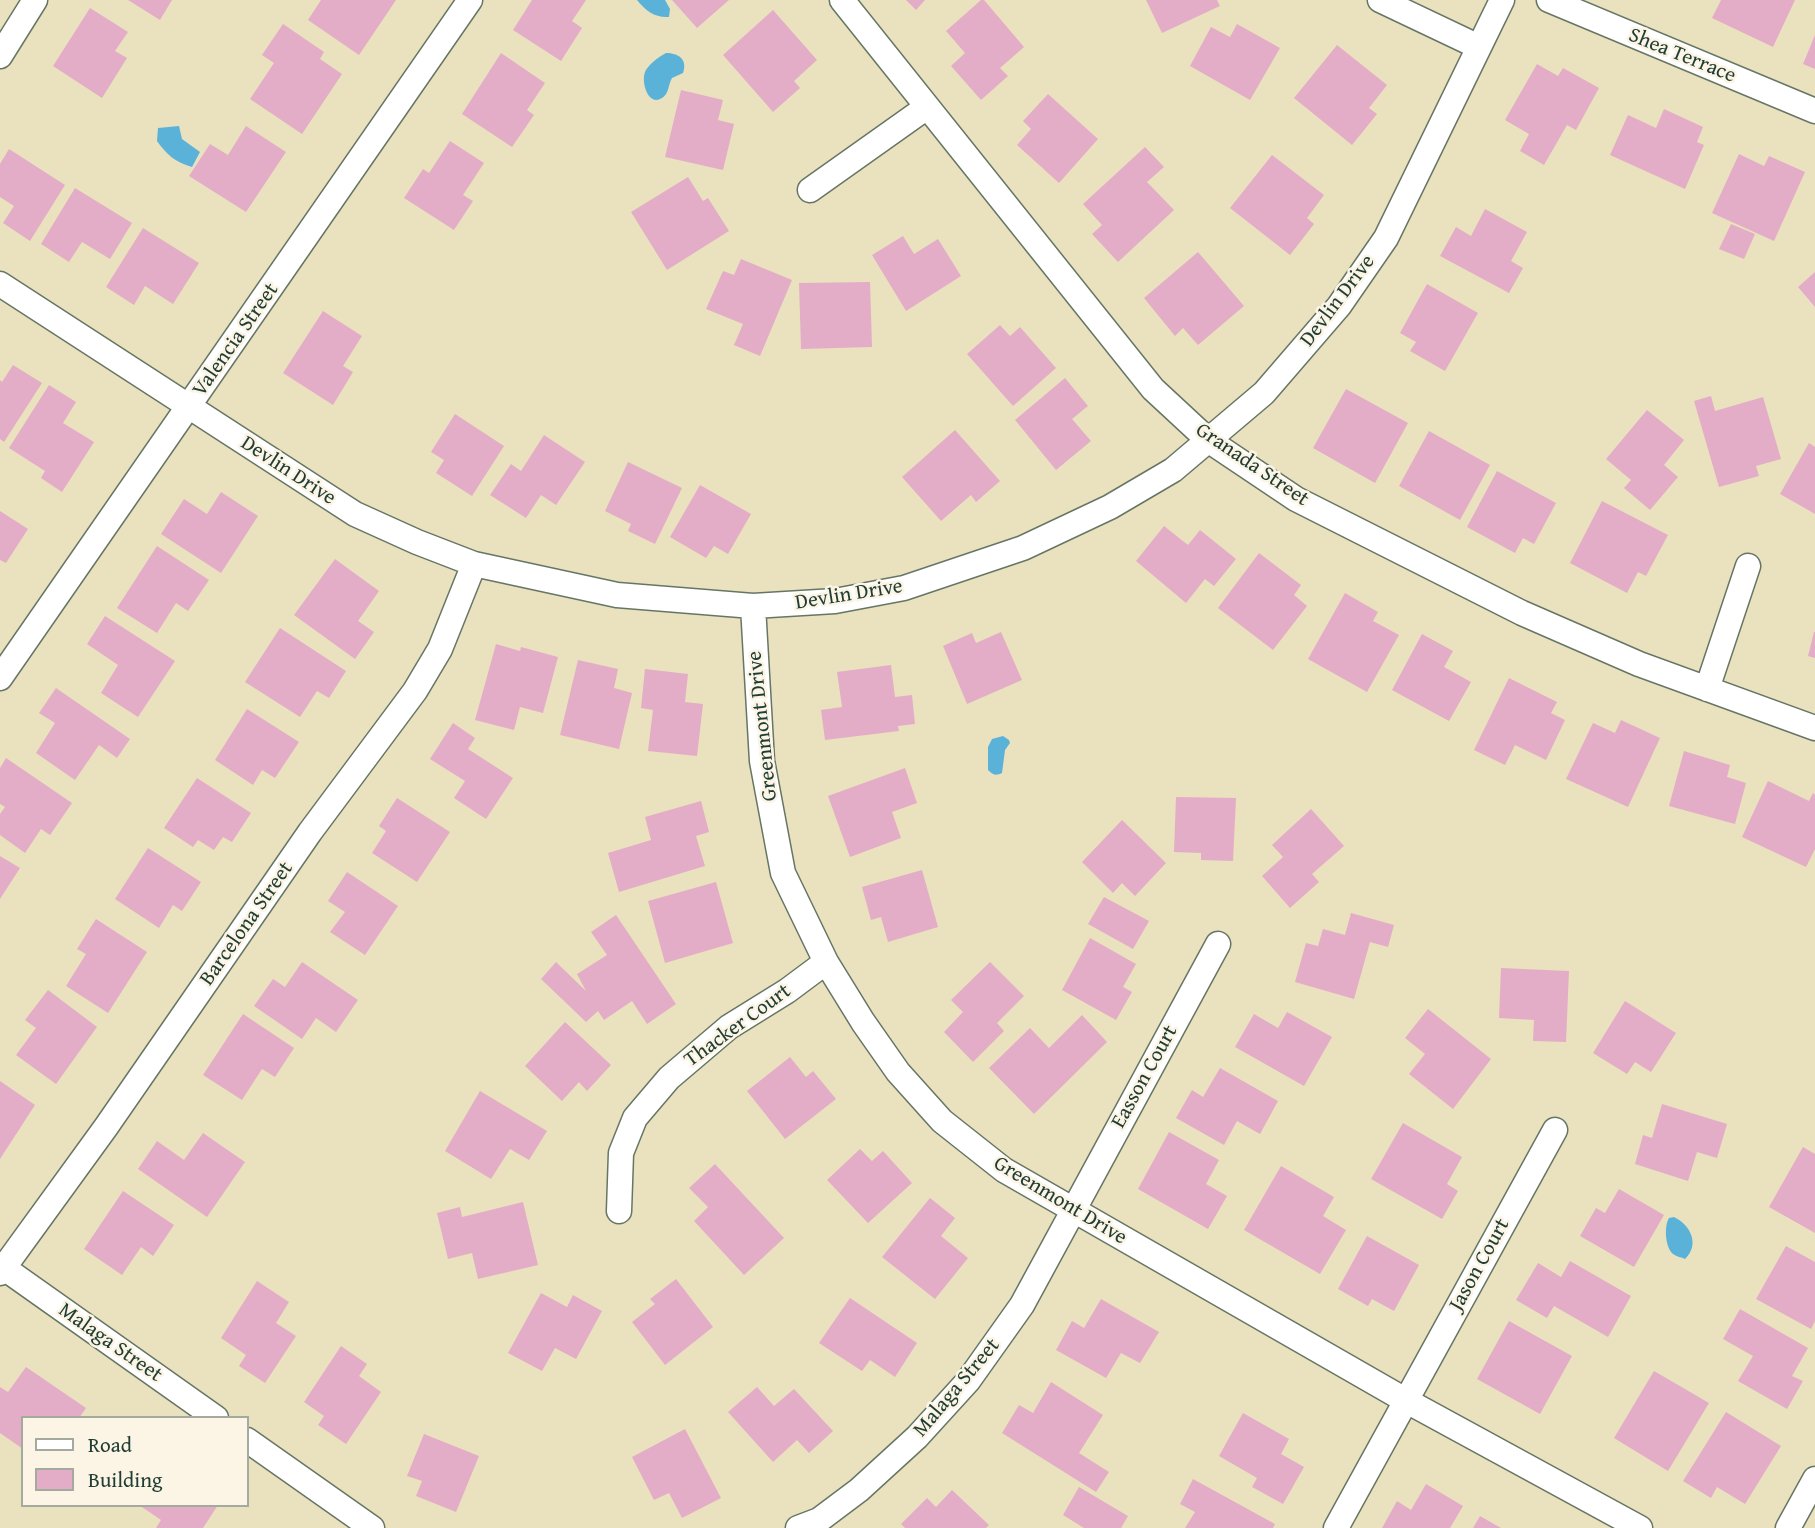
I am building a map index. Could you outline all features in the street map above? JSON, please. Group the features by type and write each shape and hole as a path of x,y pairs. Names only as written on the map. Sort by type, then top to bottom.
{"street":[{"path":"0,56 35,0"},
{"name":"Valencia Street","path":"0,678 470,0"},
{"name":"Granada Street","path":"842,0 1153,389 1208,440 1296,499 1522,612 1639,664 1815,728"},
{"path":"1380,0 1479,47"},
{"name":"Devlin Drive","path":"0,284 355,514 474,565 617,595 753,607 835,601 904,588 1023,548 1110,507 1173,470 1264,393 1339,306 1386,238 1502,0"},
{"name":"Shea Terrace","path":"1549,0 1815,111"},
{"path":"810,190 927,107"},
{"name":"Barcelona Street","path":"2,1270 114,1116 310,832 415,691 440,649 474,565"},
{"path":"1707,689 1748,566"},
{"name":"Greenmont Drive","path":"753,607 762,761 783,873 826,962 863,1021 898,1072 942,1121 1004,1170 1405,1400 1640,1528"},
{"name":"Easson Court","path":"1073,1210 1218,944"},
{"name":"Thacker Court","path":"619,1211 621,1153 635,1118 669,1078 729,1027 826,962"},
{"name":"Jason Court","path":"1336,1528 1555,1130"},
{"name":"Malaga Street","path":"814,1525 859,1490 917,1437 968,1381 1023,1305 1073,1210"},
{"name":"Malaga Street","path":"2,1270 213,1416"},
{"path":"248,1441 372,1528"},
{"path":"1788,1528 1815,1479"}],"water":[{"path":"637,0 665,0 670,9 669,17 651,13"},
{"path":"666,53 681,58 684,68 683,73 672,78 664,96 657,100 649,96 644,76 648,67"},
{"path":"179,126 182,139 200,152 192,167 172,157 157,141 158,128"},
{"path":"1003,736 1010,743 1005,750 1002,773 998,775 988,770 988,747 992,739"},
{"path":"1674,1217 1685,1225 1692,1236 1692,1248 1685,1259 1673,1254 1667,1242 1667,1222"}],"building":[{"path":"128,0 172,0 160,20"},
{"path":"321,0 396,0 359,55 308,20"},
{"path":"532,0 586,0 572,21 582,28 561,61 513,30"},
{"path":"672,0 729,0 697,28"},
{"path":"906,0 925,0 916,10"},
{"path":"984,0 1024,47 1000,68 1008,76 981,100 951,66 965,53 946,31"},
{"path":"1146,0 1217,0 1220,6 1162,33"},
{"path":"1721,0 1795,0 1773,47 1712,18"},
{"path":"90,8 128,32 115,51 127,58 102,98 53,66"},
{"path":"773,10 817,60 794,81 800,88 773,112 723,55"},
{"path":"283,24 324,52 320,59 342,74 302,134 250,99 274,63 262,55"},
{"path":"1237,24 1280,48 1250,100 1190,66 1211,27 1230,37"},
{"path":"1815,35 1815,69 1803,64"},
{"path":"1337,45 1387,85 1369,108 1377,114 1352,145 1294,98"},
{"path":"501,53 545,83 527,110 534,115 512,147 462,114"},
{"path":"1537,64 1558,76 1563,68 1599,88 1576,130 1567,125 1544,165 1520,151 1529,134 1505,120"},
{"path":"681,90 723,100 718,120 734,124 723,170 665,157"},
{"path":"1048,94 1098,139 1059,183 1017,145 1031,129 1023,121"},
{"path":"1664,109 1703,127 1697,142 1704,145 1685,189 1610,155 1628,115 1656,128"},
{"path":"246,126 286,152 246,212 189,176 210,144 228,155"},
{"path":"450,141 484,163 463,195 473,201 454,230 404,198 423,169 429,173"},
{"path":"1145,147 1164,167 1147,182 1174,210 1118,262 1092,234 1102,225 1083,204"},
{"path":"9,149 65,185 30,241 3,223 14,206 0,197 0,164"},
{"path":"1739,154 1764,166 1769,156 1805,172 1774,241 1712,213"},
{"path":"1272,155 1324,195 1307,218 1314,224 1290,255 1230,208"},
{"path":"688,177 703,201 708,198 729,231 667,270 631,212"},
{"path":"75,188 132,223 110,259 82,242 69,262 41,244"},
{"path":"1485,209 1527,232 1511,261 1523,268 1509,293 1440,256 1456,227 1471,236"},
{"path":"1731,224 1755,234 1744,259 1719,249"},
{"path":"143,228 199,263 173,304 145,286 134,305 106,287"},
{"path":"903,236 914,254 938,239 961,276 906,311 872,255"},
{"path":"1198,252 1244,306 1198,345 1183,328 1175,336 1144,298"},
{"path":"741,259 792,280 760,356 734,345 743,324 706,309 723,271 734,275"},
{"path":"1815,272 1815,307 1798,287"},
{"path":"870,282 872,347 801,349 799,283"},
{"path":"1427,284 1478,313 1445,371 1410,351 1416,342 1400,333"},
{"path":"323,311 362,336 343,366 353,372 333,405 283,373"},
{"path":"1000,325 1010,336 1020,327 1056,368 1013,406 967,354"},
{"path":"13,365 42,383 4,442 0,439 0,380 2,382"},
{"path":"1065,378 1088,406 1072,419 1091,441 1056,470 1015,420"},
{"path":"49,385 76,402 63,423 94,442 62,492 41,478 45,471 9,448"},
{"path":"1346,389 1408,423 1375,483 1313,448"},
{"path":"1711,396 1715,411 1763,397 1781,459 1756,466 1759,476 1719,487 1694,401"},
{"path":"1647,410 1684,440 1664,465 1678,477 1650,510 1624,488 1631,480 1606,459"},
{"path":"455,414 504,446 472,496 436,473 444,460 431,452"},
{"path":"955,430 1000,481 976,502 971,495 941,521 902,477"},
{"path":"1429,431 1490,465 1460,520 1399,486"},
{"path":"544,435 585,462 556,505 541,495 526,518 490,495 511,464 521,471"},
{"path":"1809,443 1815,447 1815,514 1780,494"},
{"path":"628,462 682,488 655,544 628,531 631,524 605,511"},
{"path":"1497,471 1556,503 1534,544 1523,538 1515,553 1467,527"},
{"path":"700,485 751,514 728,554 714,546 706,558 670,537"},
{"path":"221,492 258,516 221,573 161,534 184,499 207,514"},
{"path":"1602,501 1668,535 1646,576 1638,572 1627,593 1570,563"},
{"path":"0,511 28,529 6,563 0,560"},
{"path":"1164,526 1188,545 1200,530 1236,559 1214,586 1205,579 1186,603 1136,561"},
{"path":"157,546 209,580 188,611 176,603 157,633 117,608"},
{"path":"1259,553 1301,585 1294,595 1307,606 1273,650 1218,608"},
{"path":"335,559 379,591 358,621 374,632 355,659 294,615"},
{"path":"1345,593 1378,612 1373,621 1399,635 1367,692 1308,659"},
{"path":"105,616 175,661 138,717 101,693 118,665 87,644"},
{"path":"280,628 346,671 329,698 317,691 300,717 245,682"},
{"path":"1001,632 1022,680 967,704 943,646 972,633 976,643"},
{"path":"1815,632 1815,658 1808,656"},
{"path":"1422,634 1453,651 1444,667 1471,682 1449,721 1392,690"},
{"path":"496,644 520,651 521,647 558,657 543,713 520,707 514,730 475,720"},
{"path":"578,660 618,669 614,688 632,693 619,749 560,735"},
{"path":"891,665 895,697 912,695 915,724 898,726 899,731 825,740 821,710 842,707 837,672"},
{"path":"645,669 688,674 685,702 703,704 697,756 648,751 653,710 641,708"},
{"path":"1509,678 1557,702 1551,713 1565,720 1546,760 1515,745 1505,765 1474,750"},
{"path":"56,688 130,739 117,758 99,745 75,780 36,753 55,723 39,713"},
{"path":"247,709 299,742 275,778 262,770 253,785 215,760"},
{"path":"1621,720 1660,738 1628,807 1566,779 1593,723 1615,733"},
{"path":"453,723 475,738 468,749 513,778 486,819 454,798 465,781 430,759"},
{"path":"1684,751 1730,765 1727,777 1746,783 1735,824 1669,806"},
{"path":"6,758 72,803 50,835 41,829 25,853 0,835 0,814 5,807 0,804 0,768"},
{"path":"905,768 917,803 892,812 901,838 850,857 828,796"},
{"path":"197,778 251,813 232,842 223,837 214,850 198,840 193,847 164,828"},
{"path":"1768,781 1809,801 1813,793 1815,795 1815,849 1806,867 1742,837"},
{"path":"1176,797 1236,798 1233,861 1201,860 1201,853 1174,852"},
{"path":"397,798 450,832 417,882 372,853 386,831 379,826"},
{"path":"701,801 709,832 696,836 705,866 619,892 608,853 651,840 645,817"},
{"path":"1311,809 1344,846 1312,874 1319,882 1290,908 1262,876 1283,857 1272,845"},
{"path":"1122,820 1166,863 1135,896 1122,883 1113,893 1082,862"},
{"path":"148,848 201,882 182,911 173,905 159,928 115,899"},
{"path":"0,856 20,868 0,899"},
{"path":"922,870 938,927 888,942 881,917 871,920 862,887"},
{"path":"347,872 398,906 365,955 330,932 345,912 328,901"},
{"path":"716,882 733,943 665,963 648,901"},
{"path":"1104,897 1149,921 1133,949 1088,924"},
{"path":"1351,913 1394,925 1388,947 1370,942 1354,999 1295,982 1306,943 1318,946 1323,929 1345,935"},
{"path":"616,915 676,1004 647,1024 632,1001 604,1020 598,1011 586,1022 541,979 556,962 586,991 577,974 607,955 591,932"},
{"path":"96,919 147,952 108,1013 66,986 86,954 77,949"},
{"path":"1090,938 1136,964 1123,987 1132,992 1116,1020 1062,990"},
{"path":"302,962 358,1000 336,1032 316,1018 302,1039 254,1006 273,979 285,987"},
{"path":"990,962 1024,996 997,1023 1004,1031 973,1062 944,1032 963,1012 951,1000"},
{"path":"1501,968 1569,971 1566,1042 1533,1041 1534,1020 1499,1018"},
{"path":"48,990 97,1027 56,1084 16,1055 36,1028 25,1020"},
{"path":"1625,1001 1676,1033 1651,1072 1635,1062 1627,1074 1593,1053"},
{"path":"1428,1009 1491,1059 1453,1109 1409,1074 1425,1054 1405,1038"},
{"path":"1287,1012 1332,1037 1304,1086 1235,1047 1254,1014 1278,1028"},
{"path":"243,1014 294,1048 275,1077 262,1069 242,1100 203,1075"},
{"path":"1082,1015 1107,1042 1034,1114 989,1068 1030,1028 1049,1048"},
{"path":"565,1022 611,1065 587,1091 579,1082 562,1101 525,1066"},
{"path":"790,1057 806,1077 813,1071 836,1099 785,1139 747,1091"},
{"path":"1220,1068 1278,1101 1260,1134 1237,1121 1224,1145 1176,1118 1192,1090 1203,1097"},
{"path":"0,1081 35,1105 0,1159"},
{"path":"480,1091 547,1131 529,1160 510,1149 491,1179 445,1151"},
{"path":"1662,1104 1727,1124 1717,1158 1697,1152 1688,1181 1635,1164 1643,1135 1652,1138"},
{"path":"1403,1123 1462,1157 1447,1184 1458,1191 1442,1219 1371,1179"},
{"path":"1169,1132 1219,1160 1206,1184 1227,1196 1208,1229 1138,1189"},
{"path":"203,1133 245,1162 207,1217 138,1169 157,1141 184,1160"},
{"path":"1803,1147 1815,1154 1815,1233 1769,1207"},
{"path":"860,1149 872,1161 883,1151 912,1183 868,1223 827,1180"},
{"path":"715,1164 784,1238 744,1275 694,1221 708,1207 689,1188"},
{"path":"1281,1166 1334,1197 1323,1216 1346,1230 1320,1274 1244,1230"},
{"path":"1619,1189 1664,1215 1634,1267 1580,1236 1596,1208 1605,1213"},
{"path":"123,1191 174,1225 153,1256 141,1247 122,1275 84,1249"},
{"path":"930,1198 955,1218 941,1236 968,1258 935,1299 882,1257"},
{"path":"523,1202 538,1265 478,1279 472,1253 448,1259 437,1213 460,1207 462,1217"},
{"path":"1367,1236 1419,1265 1394,1311 1372,1299 1368,1306 1338,1289"},
{"path":"1786,1246 1815,1262 1815,1321 1811,1329 1756,1299"},
{"path":"1570,1261 1631,1296 1608,1337 1554,1306 1547,1318 1516,1300 1538,1263 1561,1277"},
{"path":"676,1279 713,1327 665,1365 632,1322 655,1304 650,1299"},
{"path":"257,1281 289,1302 276,1323 296,1336 265,1383 239,1366 246,1355 221,1338"},
{"path":"541,1293 567,1307 573,1295 602,1311 576,1359 555,1348 542,1371 508,1353"},
{"path":"850,1298 917,1343 895,1377 870,1360 862,1371 819,1343"},
{"path":"1101,1299 1159,1332 1140,1363 1121,1353 1106,1378 1056,1350 1072,1321 1084,1328"},
{"path":"1740,1309 1808,1348 1792,1376 1803,1381 1787,1409 1738,1381 1753,1356 1723,1339"},
{"path":"1509,1321 1572,1356 1540,1414 1477,1379"},
{"path":"341,1346 367,1364 359,1376 381,1392 346,1444 318,1425 324,1416 304,1402"},
{"path":"26,1367 86,1408 80,1416 21,1416 21,1448 0,1433 0,1387 8,1392"},
{"path":"1654,1371 1709,1403 1668,1471 1614,1438"},
{"path":"1051,1382 1103,1415 1079,1453 1109,1472 1096,1492 1002,1433 1019,1405 1033,1413"},
{"path":"757,1387 774,1406 794,1389 833,1431 809,1453 797,1440 773,1462 728,1412"},
{"path":"1726,1412 1781,1446 1745,1504 1717,1487 1711,1498 1683,1481"},
{"path":"1243,1413 1289,1439 1281,1454 1304,1467 1283,1504 1252,1487 1257,1478 1219,1456"},
{"path":"685,1429 721,1498 682,1518 669,1493 654,1500 632,1457"},
{"path":"424,1434 479,1456 456,1512 416,1496 422,1481 407,1476"},
{"path":"1193,1479 1275,1524 1273,1528 1185,1528 1195,1512 1180,1504"},
{"path":"1426,1484 1463,1506 1450,1528 1382,1528 1397,1501 1411,1510"},
{"path":"1079,1487 1128,1516 1121,1528 1084,1528 1063,1515"},
{"path":"952,1490 989,1525 986,1528 905,1528 901,1524 927,1498 936,1507"},
{"path":"142,1507 217,1507 203,1528 156,1528 161,1520"},
{"path":"1480,1516 1501,1528 1473,1528"}]}
